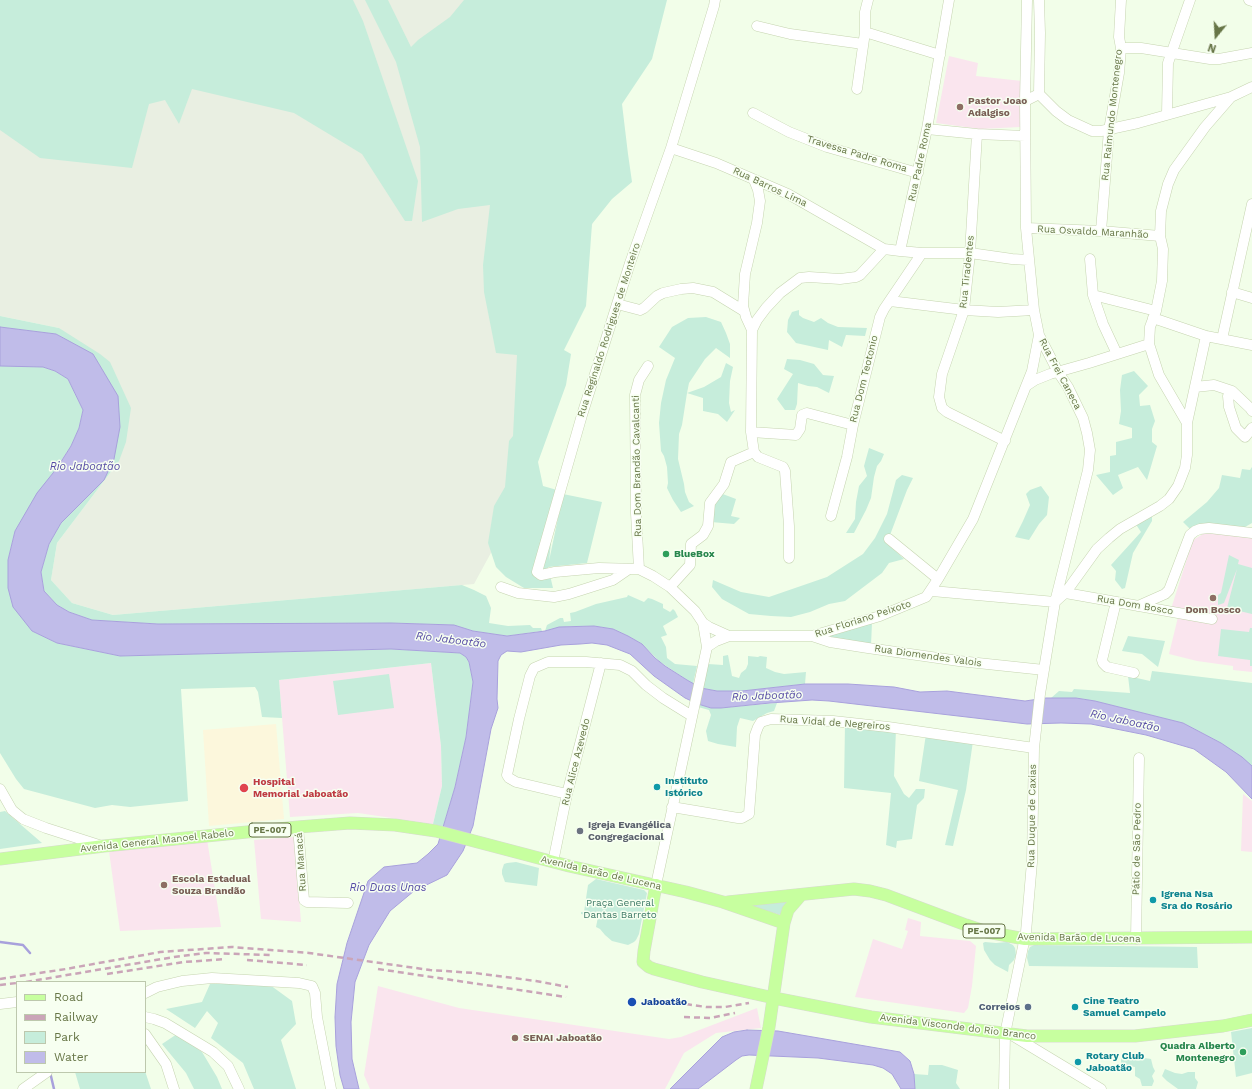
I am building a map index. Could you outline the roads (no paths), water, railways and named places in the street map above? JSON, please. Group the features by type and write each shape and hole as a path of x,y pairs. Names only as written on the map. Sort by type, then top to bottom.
{"main road":[{"name":"Avenida General Manoel Rabelo","path":"0,859 104,846 298,827 362,823 395,825 436,831 479,843"},
{"name":"Avenida Barão de Lucena","path":"479,843 723,902 784,923"},
{"name":"Avenida Visconde do Rio Branco","path":"656,885 643,962 654,969 702,982 774,998 878,1018 1027,1036 1135,1036 1223,1026 1252,1020"},
{"name":"Avenida Barão de Lucena","path":"723,902 801,895 843,889 870,891 980,930 1025,939 1252,937"},
{"path":"756,1089 774,998 784,923 788,910 801,895"}],"street":[{"name":"Rua Reginaldo Rodrigues de Monteiro","path":"634,569 599,568 555,572 541,575 537,572 582,415 630,264 671,148 715,0"},
{"path":"857,89 863,44 865,12 868,0"},
{"name":"Rua Padre Roma","path":"900,251 928,129 948,0"},
{"name":"Rua Frei Caneca","path":"1027,0 1025,101 1026,228 1034,310 1039,335 1058,372 1068,387 1083,418 1090,450 1088,470 1062,592 1055,602 1040,694"},
{"path":"1039,0 1039,94 1056,111 1073,122 1092,131 1109,130 1231,97 1252,87"},
{"name":"Rua Raimundo Montenegro","path":"1101,231 1109,130 1119,74 1121,48 1119,37 1121,0"},
{"path":"1167,114 1166,80 1168,63 1190,0"},
{"path":"757,26 790,34 863,44"},
{"path":"864,32 940,55"},
{"path":"1121,48 1141,48 1210,59 1219,59 1252,53"},
{"path":"1025,101 1039,94"},
{"path":"1187,423 1159,375 1149,344 1150,327 1162,282 1163,249 1160,236 1161,211 1168,184 1174,170 1205,127 1231,97"},
{"name":"Travessa Padre Roma","path":"753,112 789,132 827,147 918,173"},
{"path":"928,129 977,134 1025,136"},
{"name":"Rua Tiradentes","path":"977,134 970,253 964,310 942,374 939,397 942,408 947,412 1005,441"},
{"name":"Rua Barros Lima","path":"671,148 716,162 782,191 884,249"},
{"path":"754,180 760,201 757,223 745,274 744,311 752,330 751,432 754,448 758,457 783,467 785,471 789,526 789,558"},
{"path":"1222,339 1232,292 1248,238 1252,204"},
{"name":"Rua Osvaldo Maranhão","path":"1026,228 1101,231 1160,236"},
{"path":"752,330 766,308 780,293 800,278 809,277 840,279 856,277 860,275 884,249 922,253 970,253 1028,260"},
{"name":"Rua Dom Teotonio","path":"832,516 877,326 884,309 922,253"},
{"path":"1090,259 1093,295 1103,324 1117,354"},
{"path":"617,304 640,310 663,293 693,288 713,292 744,311"},
{"path":"1232,292 1252,298"},
{"path":"1093,295 1154,314 1206,336 1252,345"},
{"path":"890,301 964,310 998,312 1034,310"},
{"name":"Rua Floriano Peixoto","path":"707,647 716,641 729,636 812,636 880,616 926,597 932,591 972,519 1005,441 1032,371 1039,335"},
{"path":"1062,592 1109,538 1120,529 1160,506 1169,499 1178,486 1185,468 1187,455 1187,423 1206,336"},
{"path":"1026,386 1035,380 1058,372 1149,344"},
{"name":"Rua Dom Brandão Cavalcanti","path":"634,569 636,513 635,396 639,380 648,366"},
{"path":"1195,387 1214,385 1232,391 1252,411"},
{"path":"1232,391 1228,396 1229,407 1236,428 1245,438 1252,428"},
{"path":"751,432 796,435 800,429 802,415 807,413 812,413 853,425"},
{"path":"670,587 690,565 691,544 703,535 708,526 710,503 724,484 731,462 754,448"},
{"path":"1138,606 1165,594 1169,590 1190,536 1195,531 1209,528 1252,533"},
{"path":"889,539 938,579"},
{"path":"501,588 518,593 554,597 569,594 613,580 634,569 653,576 670,587 695,611 703,623 729,636"},
{"path":"932,591 1055,602"},
{"name":"Rua Dom Bosco","path":"1062,592 1212,619"},
{"path":"1116,602 1102,660 1107,667 1134,673"},
{"path":"656,885 707,647 703,623"},
{"name":"Rua Diomendes Valois","path":"812,636 830,642 868,648 959,661 1044,670"},
{"path":"567,794 516,782 507,775 519,719 530,676 534,668 548,662 586,662 620,665 632,671 646,685 664,698 692,712"},
{"name":"Rua Alice Azevedo","path":"553,862 567,794 601,663"},
{"name":"Rua Duque de Caxias","path":"1025,939 1032,862 1034,748 1040,694"},
{"name":"Rua Vidal de Negreiros","path":"672,807 738,818 742,818 749,814 755,735 761,722 771,719 833,721 888,727 1034,748"},
{"name":"Pátio de São Pedro","path":"1136,939 1139,758"},
{"path":"0,789 12,810 23,819 46,828 104,846"},
{"name":"Rua Manacá","path":"298,827 304,900 307,902 348,904"},
{"path":"1004,1089 1008,1034 1025,939"},
{"path":"146,992 157,986 182,981 212,978 299,983 312,986 315,993 317,1017 331,1089"},
{"path":"0,1004 16,1002"},
{"path":"146,1017 165,1024 213,1052 228,1066 239,1089"},
{"path":"1008,1034 1101,1089"},
{"path":"146,1035 166,1064 174,1089"},
{"path":"23,1089 46,1073"}],"water":[{"name":"Rio Jaboatão","path":"0,327 56,334 93,354 118,396 120,427 114,459 104,480 61,523 49,544 41,572 44,591 57,605 69,612 92,620 158,624 391,623 454,625 473,631 507,636 545,631 559,627 594,626 613,629 628,636 642,644 665,666 687,680 701,688 717,691 742,691 805,684 848,684 894,687 920,692 947,691 1025,701 1046,698 1076,698 1095,701 1183,723 1221,743 1242,757 1252,766 1252,799 1226,772 1194,749 1146,735 1091,724 1027,724 812,700 711,708 685,698 654,676 630,654 607,645 592,643 561,645 521,652 507,651 501,655 498,661 498,708 491,729 473,826 463,851 447,875 414,891 390,911 369,945 355,982 351,1022 352,1059 359,1089 344,1089 340,1075 336,1046 335,1017 337,984 347,943 368,881 384,867 417,863 438,844 455,787 466,737 473,682 469,662 466,657 460,653 391,649 120,656 57,643 32,631 13,607 8,588 8,560 15,531 37,493 57,468 71,446 79,428 83,410 68,379 55,371 43,367 0,366"},
{"path":"747,1030 778,1031 900,1052 910,1061 914,1074 915,1089 901,1089 892,1074 883,1068 873,1065 818,1058 749,1055 742,1056 736,1060 698,1089 670,1089 722,1037 734,1032"}],"waterway":[{"path":"0,942 23,945 30,953"},
{"path":"50,1073 54,1089"}],"railway":[{"path":"0,979 160,952 232,947 309,953 430,970 475,973 536,981 568,987"},
{"path":"32,981 206,953 271,955"},
{"path":"107,974 184,962 226,959"},
{"path":"247,960 307,965"},
{"path":"378,969 566,997"},
{"path":"0,985 16,983"},
{"path":"686,1004 706,1007 725,1007 749,1003"},
{"path":"684,1017 710,1018 735,1013"}],"place":[{"name":"Pastor Joao Adalgiso","path":"960,107"},
{"name":"BlueBox","path":"666,554"},
{"name":"Dom Bosco","path":"1213,598"},
{"name":"Instituto Istórico","path":"657,787"},
{"name":"Hospital Memorial Jaboatão","path":"244,788"},
{"name":"Igreja Evangélica Congregacional","path":"580,831"},
{"name":"Escola Estadual Souza Brandão","path":"164,885"},
{"name":"Igrena Nsa Sra do Rosário","path":"1153,900"},
{"name":"Jaboatão","path":"632,1002"},
{"name":"Correios","path":"1028,1007"},
{"name":"Cine Teatro Samuel Campelo","path":"1075,1007"},
{"name":"SENAI Jaboatão","path":"515,1038"},
{"name":"Quadra Alberto Montenegro","path":"1243,1052"},
{"name":"Rotary Club Jaboatão","path":"1078,1062"}],"water label":[{"name":"Rio Duas Unas","path":"388,888"}],"park label":[{"name":"Praça General Dantas Barreto","path":"620,908"}]}
